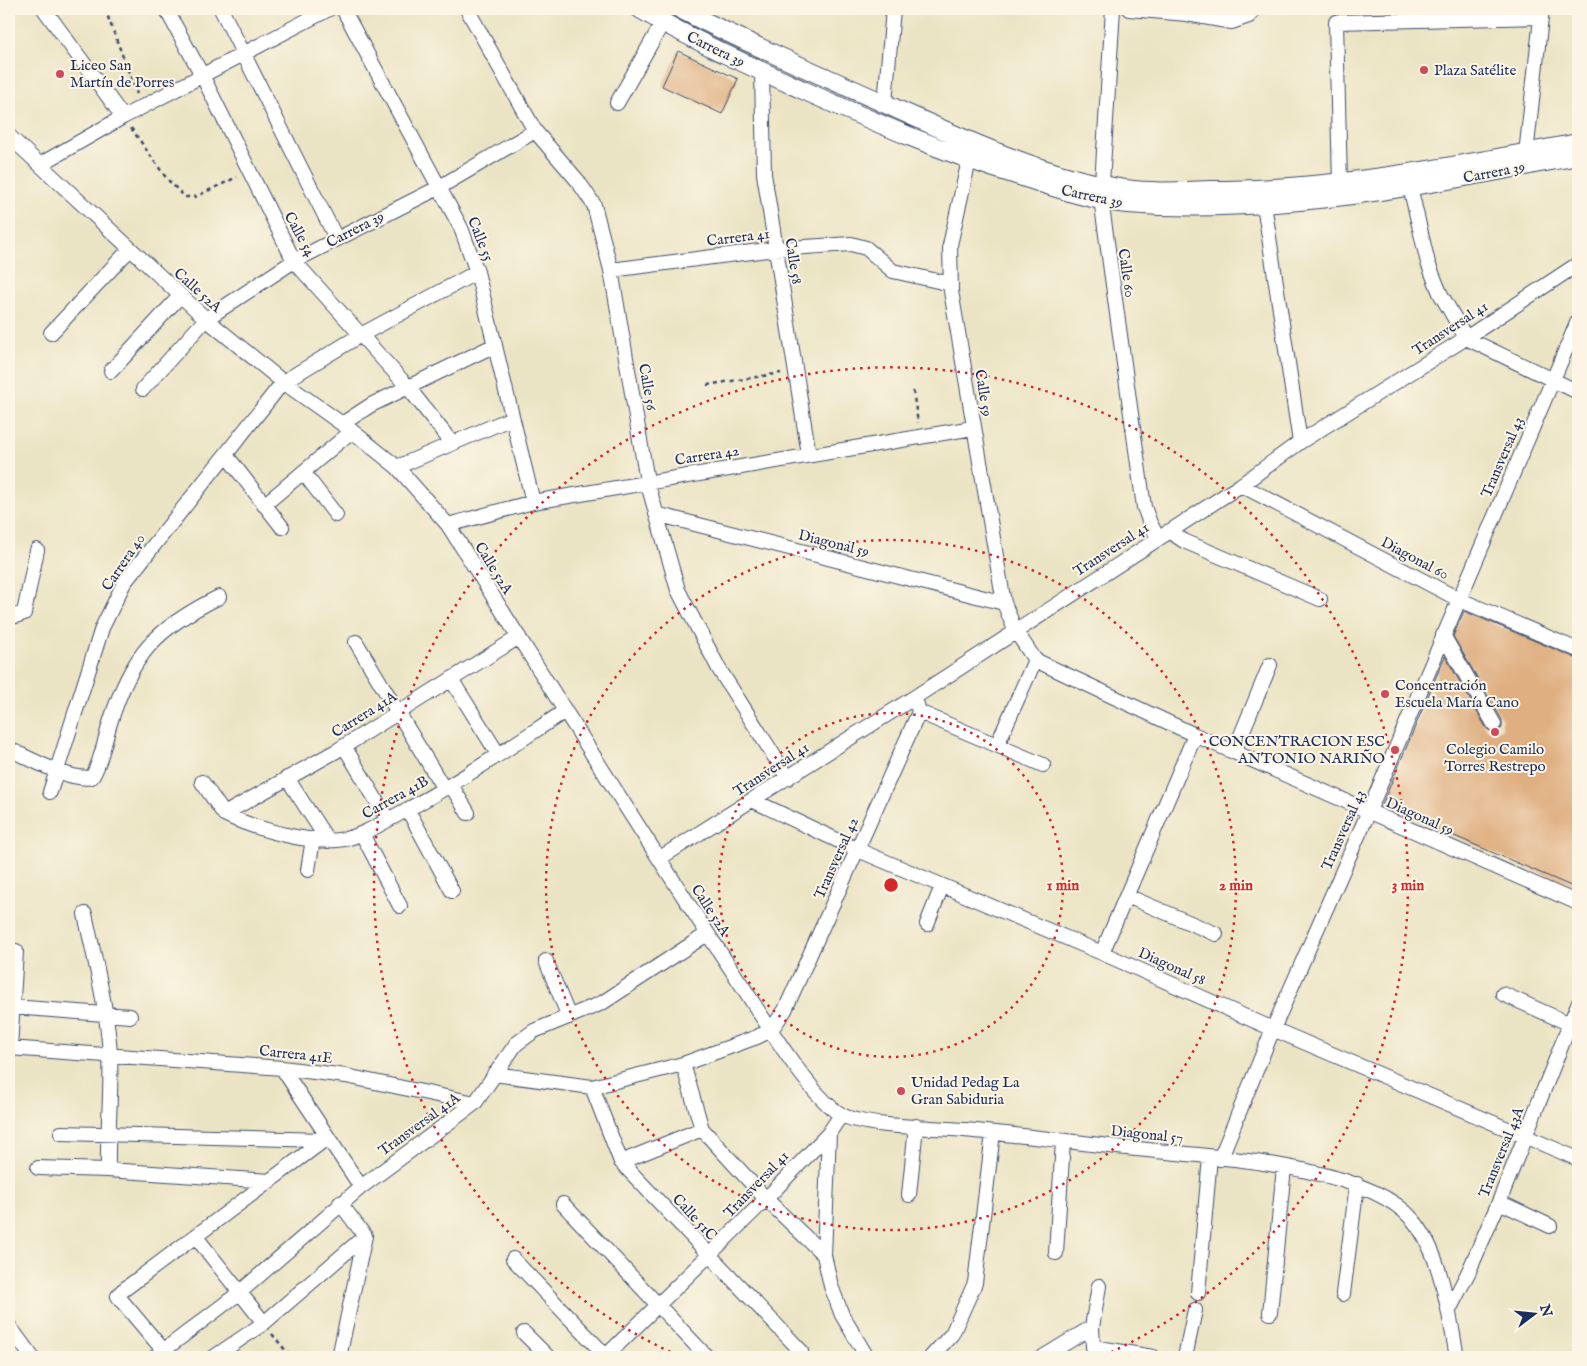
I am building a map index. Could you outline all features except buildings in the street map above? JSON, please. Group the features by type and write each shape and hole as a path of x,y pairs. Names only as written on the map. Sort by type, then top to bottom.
{"main road":[{"name":"Carrera 39","path":"640,9 762,71 887,128 969,160 1062,190 1100,192 1128,189 1163,191 1262,190 1409,181"},
{"name":"Carrera 39","path":"680,9 730,34 944,131 1100,192 1152,205 1264,204 1525,160 1578,156"},
{"name":"Carrera 39","path":"1525,160 1578,143"}],"street":[{"path":"44,9 123,117"},
{"name":"Calle 54","path":"166,9 202,75 294,261 359,336 407,386 452,443"},
{"path":"221,9 336,238"},
{"path":"41,164 143,106 329,9"},
{"name":"Calle 55","path":"343,9 461,228 477,272 533,502"},
{"name":"Calle 56","path":"468,9 535,131 578,181 594,205 611,270 647,481 678,590 718,669 788,778"},
{"path":"884,103 893,9"},
{"name":"Calle 60","path":"1113,9 1100,192 1144,507 1150,523 1164,535"},
{"path":"1129,9 1187,12 1232,22 1249,16 1254,9"},
{"path":"1340,184 1336,22 1541,13 1525,160"},
{"path":"616,103 663,22"},
{"name":"Calle 58","path":"762,71 764,174 809,455"},
{"name":"Carrera 39","path":"206,319 294,261 336,238 438,188 535,131"},
{"name":"Calle 52A","path":"9,136 206,319 283,382 397,467 448,525 707,934 816,1093 841,1115"},
{"name":"Calle 59","path":"969,160 950,245 951,284 973,428 1004,603 1015,630"},
{"path":"1409,181 1428,262 1440,293 1466,338 1553,382 1578,392"},
{"path":"1264,204 1300,442"},
{"name":"Carrera 41","path":"611,270 775,248 851,244 866,248 893,271 951,284"},
{"path":"51,333 130,249"},
{"name":"Transversal 41","path":"660,858 914,697 1241,485 1300,442 1466,338 1578,264"},
{"path":"283,382 359,336 477,272"},
{"path":"111,371 180,296"},
{"path":"143,389 206,319"},
{"name":"Transversal 43","path":"1198,1293 1215,1158 1369,811 1578,321"},
{"path":"264,505 303,472 371,405 495,345"},
{"name":"Carrera 40","path":"50,792 102,628 124,584 283,382"},
{"path":"397,467 512,418"},
{"name":"Carrera 42","path":"448,525 533,502 647,481 973,428"},
{"path":"226,455 282,527"},
{"path":"303,472 336,515"},
{"name":"Diagonal 60","path":"1241,485 1458,599 1578,650"},
{"name":"Diagonal 59","path":"656,514 1004,603"},
{"path":"1164,535 1184,540 1320,599"},
{"path":"9,614 16,616 24,613 37,550"},
{"path":"9,749 58,771 85,778 93,776 120,691 127,675 143,652 171,626 219,597"},
{"path":"997,745 1035,660 1015,630"},
{"path":"1443,634 1494,724"},
{"name":"Carrera 41A","path":"224,814 344,746 519,637"},
{"path":"356,642 398,712 448,787 468,813"},
{"name":"Diagonal 59","path":"1035,660 1195,735 1578,903"},
{"path":"1234,752 1270,665"},
{"path":"451,679 498,754"},
{"path":"914,697 919,712 1043,765"},
{"name":"Carrera 41B","path":"224,814 248,826 328,841 346,839 362,834 448,787 565,711"},
{"name":"Transversal 42","path":"771,1030 785,1010 919,712"},
{"path":"1102,953 1195,735"},
{"path":"344,746 388,820"},
{"path":"287,778 328,841"},
{"path":"202,782 224,814"},
{"name":"Diagonal 58","path":"754,800 858,850 1102,953 1273,1029 1578,1159"},
{"path":"408,810 452,890"},
{"path":"362,834 400,906"},
{"path":"308,870 313,839"},
{"path":"928,924 942,886"},
{"path":"1126,896 1216,934"},
{"path":"85,914 106,1014 110,1056 107,1135 108,1170"},
{"name":"Transversal 41A","path":"163,1355 239,1293 361,1187 475,1103 516,1044 534,1031 602,1003 707,934"},
{"path":"9,1048 13,1007 12,982 16,951"},
{"path":"546,962 569,1017"},
{"path":"1503,994 1570,1024"},
{"name":"Transversal 43A","path":"1449,1310 1469,1271 1499,1202 1578,1004"},
{"path":"13,1007 130,1016"},
{"path":"494,1074 592,1087 683,1064 771,1030"},
{"name":"Carrera 41E","path":"9,1048 282,1068 346,1076 475,1103"},
{"path":"683,1064 702,1129 766,1199 824,1255"},
{"path":"282,1068 325,1139 361,1187"},
{"name":"Calle 51C","path":"592,1087 621,1162 800,1351"},
{"name":"Transversal 41","path":"606,1357 766,1199 829,1132 841,1115"},
{"name":"Diagonal 57","path":"841,1115 868,1123 993,1132 1284,1167 1357,1184 1398,1205 1414,1221 1427,1241 1449,1310 1456,1357"},
{"path":"909,1195 916,1126"},
{"path":"621,1162 702,1129"},
{"path":"829,1132 824,1255 831,1286 842,1315 867,1357"},
{"path":"931,1357 952,1334 975,1284 993,1132"},
{"path":"61,1133 325,1139"},
{"path":"163,1355 118,1296 122,1291 325,1139"},
{"path":"1056,1253 1063,1141"},
{"path":"1270,1313 1284,1167"},
{"path":"38,1168 108,1170 270,1181"},
{"path":"1343,1294 1357,1184"},
{"path":"1499,1202 1550,1226"},
{"path":"340,1204 365,1236"},
{"path":"563,1204 707,1357"},
{"path":"214,1357 264,1323 365,1236"},
{"path":"339,1357 365,1236"},
{"path":"196,1237 264,1323"},
{"path":"514,1259 606,1357"},
{"path":"1099,1286 1092,1327 1093,1347 1118,1354 1152,1357"},
{"path":"1185,1357 1195,1310"},
{"path":"9,1326 32,1357"},
{"path":"1043,1357 1092,1327"},
{"path":"524,1333 548,1357"}],"path":[{"path":"105,9 130,80 143,106"},
{"path":"123,117 166,179 185,197 195,197 249,170"},
{"path":"707,385 795,370"},
{"path":"913,391 920,436"},
{"path":"264,1323 291,1357"}],"place":[{"name":"Plaza Satélite","path":"1424,70"},
{"name":"Liceo San Martín de Porres","path":"60,74"},
{"name":"Concentración Escuela María Cano","path":"1385,694"},
{"name":"Colegio Camilo Torres Restrepo","path":"1495,732"},
{"name":"CONCENTRACION ESC ANTONIO NARIÑO","path":"1395,750"},
{"name":"Unidad Pedag La Gran Sabiduria","path":"901,1091"}]}
